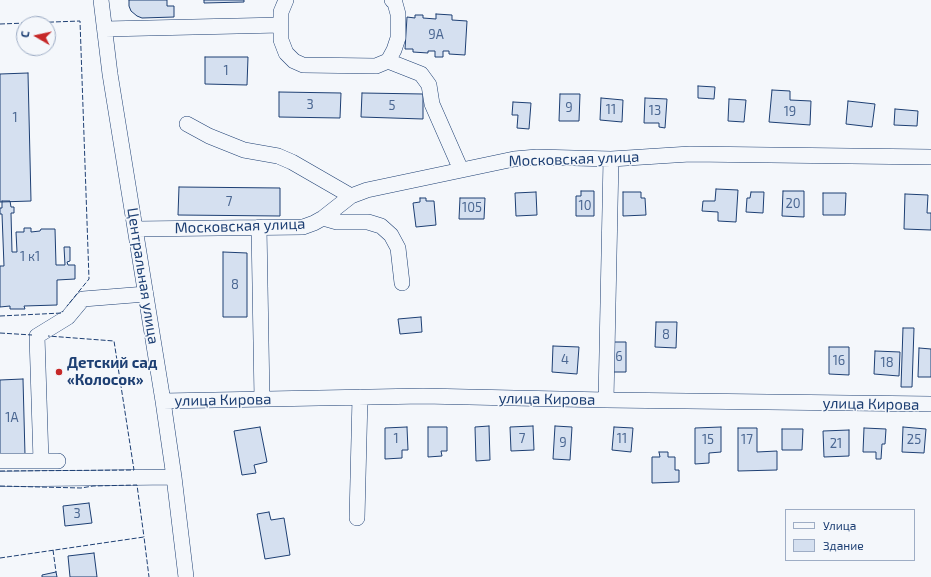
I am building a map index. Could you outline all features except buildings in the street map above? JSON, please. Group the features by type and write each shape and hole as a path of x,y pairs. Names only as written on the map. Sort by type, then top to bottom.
{"street":[{"name":"Центральная улица","path":"101,0 110,74 163,401 186,577"},
{"path":"286,0 281,12 281,40 286,53 294,61 303,65 376,66 388,61 398,38 398,14 395,3 392,0"},
{"path":"105,29 281,25"},
{"path":"388,61 421,74 429,85 432,104 461,170"},
{"path":"187,124 209,136 244,150 278,156 292,162 351,196"},
{"name":"Московская улица","path":"135,229 303,227 323,218 351,196 368,190 514,159 611,159 690,154 931,157"},
{"path":"606,400 611,159"},
{"path":"323,218 337,222 368,222 381,226 391,235 398,248 402,283"},
{"path":"259,227 262,399"},
{"path":"41,461 37,336 68,317 83,299 146,294"},
{"name":"улица Кирова","path":"163,401 423,396 931,404"},
{"path":"357,518 360,397"},
{"path":"0,461 58,461"},
{"path":"0,479 174,477"}],"fence":[{"path":"0,24 80,21 89,279 67,306"},
{"path":"0,316 62,313 63,311"},
{"path":"0,333 32,335"},
{"path":"0,471 134,470 114,341 48,336"},
{"path":"0,486 81,488 93,486 137,485 144,537"},
{"path":"0,558 144,537 149,577"},
{"path":"53,550 56,572"}],"place":[{"name":"Детский сад «Колосок»","path":"59,372"}]}
